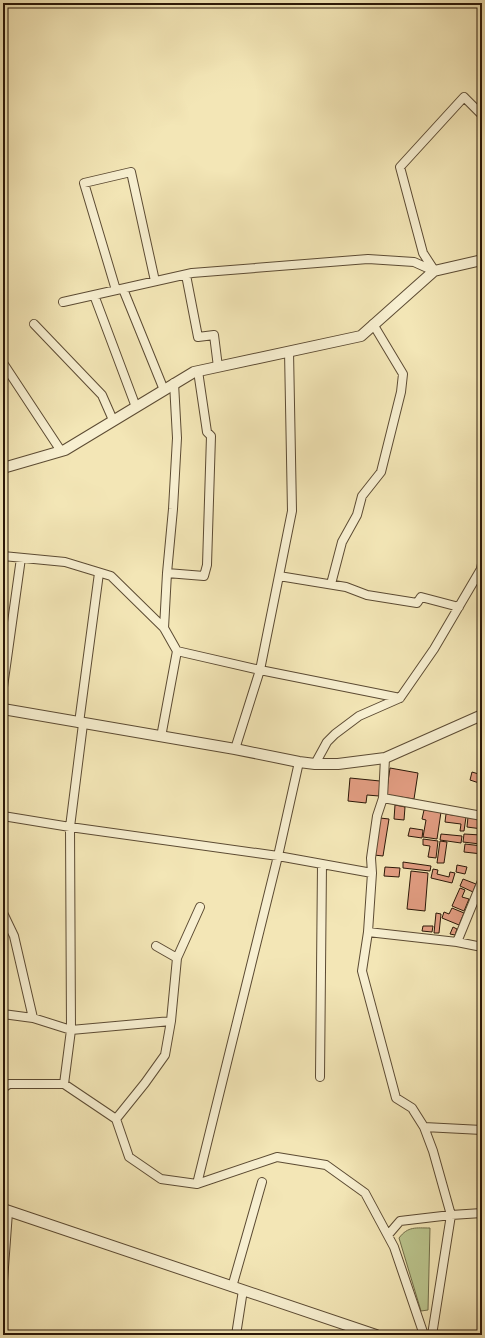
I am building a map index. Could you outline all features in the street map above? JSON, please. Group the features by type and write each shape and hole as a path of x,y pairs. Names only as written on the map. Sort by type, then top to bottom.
{"street":[{"path":"434,271 423,253 400,167 464,97 482,115"},
{"path":"155,281 131,172 84,183 119,289 164,390"},
{"path":"63,302 186,275 368,259 414,262 434,271"},
{"path":"3,468 65,450 194,372 362,336 373,324 434,271 482,260 482,390"},
{"path":"186,275 198,337 214,335 218,367"},
{"path":"94,295 136,407"},
{"path":"34,324 102,395 113,420"},
{"path":"331,584 342,542 357,515 362,496 381,472 401,392 403,374 373,324"},
{"path":"235,750 260,670 292,511 289,352"},
{"path":"3,363 61,451"},
{"path":"167,573 204,576 207,565 211,436 206,432 198,371"},
{"path":"164,628 167,573 174,510 177,438 174,384"},
{"path":"3,556 65,562 111,576 164,628 177,651 161,737"},
{"path":"3,687 21,558"},
{"path":"315,764 327,742 335,734 359,716 400,698 434,649 481,569 482,564"},
{"path":"64,1084 71,1030 70,827 99,573"},
{"path":"279,576 346,587 367,595 417,603 421,597 459,606"},
{"path":"177,651 260,670 400,698"},
{"path":"3,709 315,764 338,764 385,758 482,715"},
{"path":"385,758 382,798 377,816 370,858 372,873 368,932 362,971 396,1098 412,1108 424,1127 433,1151 451,1215 432,1335"},
{"path":"196,1184 278,856 299,762"},
{"path":"382,798 482,816"},
{"path":"3,816 70,827 278,856 372,873"},
{"path":"320,1077 322,864"},
{"path":"457,942 482,881"},
{"path":"116,1119 165,1055 171,1021 177,958 200,907"},
{"path":"3,913 14,936 33,1018"},
{"path":"368,932 457,942 482,947"},
{"path":"156,946 177,958"},
{"path":"3,1014 33,1018 71,1030 171,1021"},
{"path":"3,1088 9,1084 64,1084 116,1119 129,1157 161,1178 196,1184 277,1157 326,1166 365,1194 394,1247 424,1335"},
{"path":"424,1127 482,1130"},
{"path":"232,1287 262,1182"},
{"path":"3,1281 6,1210 376,1335"},
{"path":"388,1235 400,1221 482,1213"},
{"path":"236,1335 243,1290"}],"green space":[{"path":"416,1228 430,1228 428,1310 421,1311 399,1238 402,1234 409,1230"}],"building":[{"path":"481,761 482,774 479,774"},
{"path":"390,768 418,773 414,799 386,795"},
{"path":"472,772 482,775 482,784 470,780"},
{"path":"350,778 380,781 379,796 367,795 366,803 348,801"},
{"path":"395,805 405,807 404,820 394,819"},
{"path":"424,810 441,812 437,839 423,837 426,820 422,819"},
{"path":"446,814 466,817 464,831 460,831 461,824 445,822"},
{"path":"468,817 482,818 482,829 467,827"},
{"path":"380,818 389,819 383,856 374,855"},
{"path":"410,828 423,830 422,838 408,836"},
{"path":"441,834 462,836 461,843 440,840"},
{"path":"464,834 481,835 480,844 463,842"},
{"path":"423,839 438,841 436,858 428,857 430,846 423,845"},
{"path":"440,841 447,842 444,863 437,863"},
{"path":"465,844 482,846 482,854 464,852"},
{"path":"403,862 431,866 430,871 403,868"},
{"path":"457,865 467,867 465,874 456,872"},
{"path":"385,867 400,868 399,877 384,876"},
{"path":"433,869 438,870 437,874 449,877 450,872 455,873 452,883 431,878"},
{"path":"411,871 428,873 425,911 407,909"},
{"path":"463,879 476,884 473,892 460,886"},
{"path":"460,888 465,890 462,897 469,899 464,911 452,906"},
{"path":"452,908 464,913 459,925 442,918 444,912 449,914"},
{"path":"436,913 441,914 439,933 434,933"},
{"path":"423,926 433,926 432,932 422,931"},
{"path":"453,927 457,929 455,935 450,934"}]}
